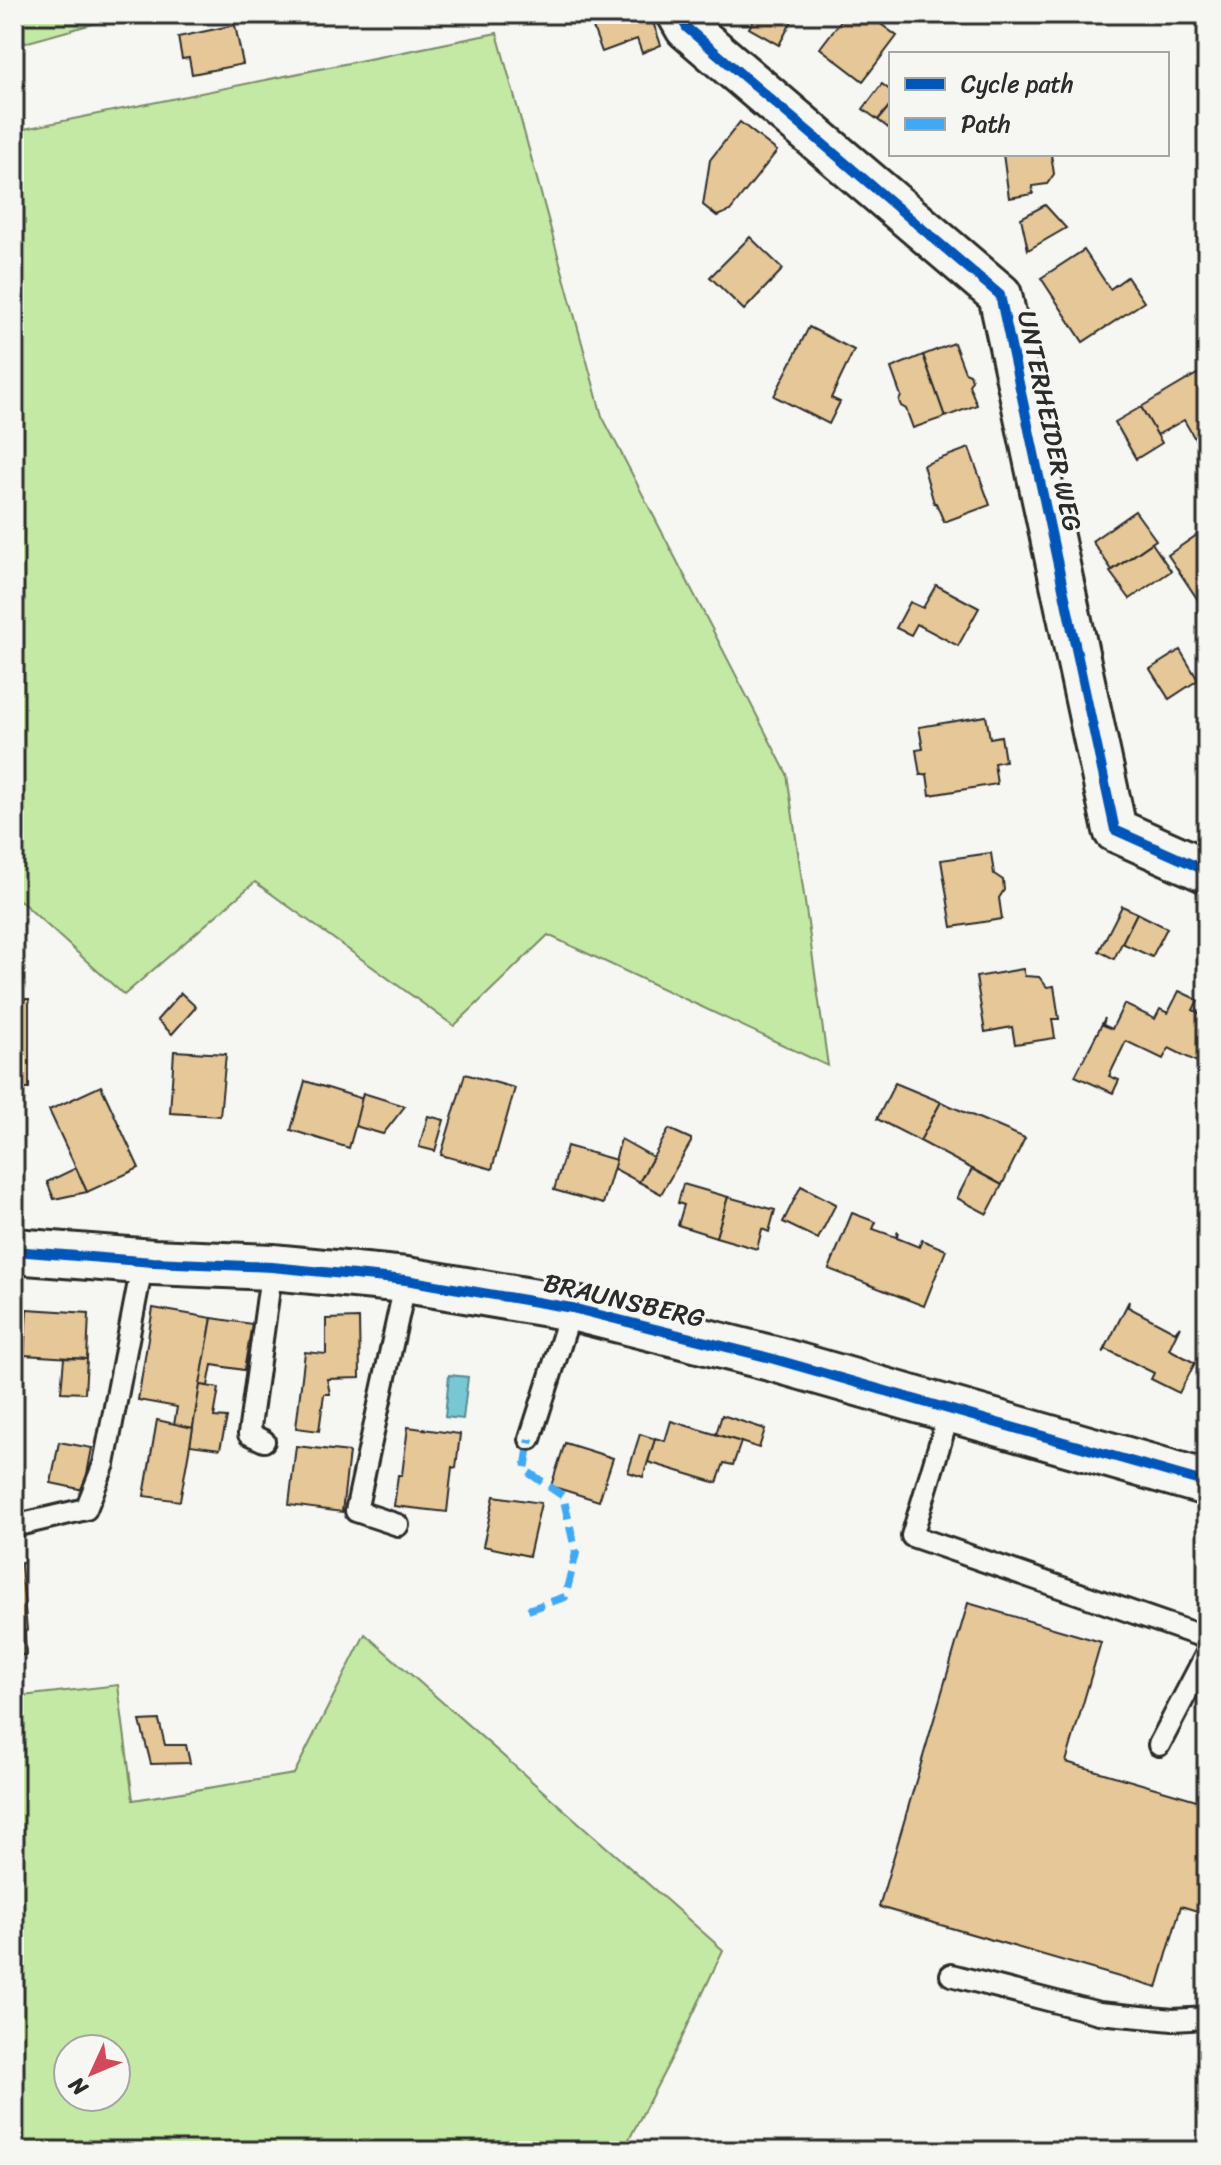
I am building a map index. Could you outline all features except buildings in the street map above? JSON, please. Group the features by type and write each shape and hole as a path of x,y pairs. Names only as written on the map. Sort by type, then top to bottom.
{"main road":[{"name":"BRAUNSBERG","path":"14,1251 272,1267 406,1280 572,1308 774,1359 1207,1483"}],"street":[{"name":"UNTERHEIDER WEG","path":"679,14 687,28 1000,295 1115,830 1207,871"}],"lane":[{"path":"14,1526 86,1509 104,1464 143,1261"},
{"path":"264,1441 249,1434 272,1267"},
{"path":"398,1525 356,1511 406,1280"},
{"path":"530,1439 572,1308"},
{"path":"950,1410 912,1536 1207,1638"},
{"path":"1159,1745 1207,1653"},
{"path":"951,1975 1099,2013 1173,2020 1207,2018"}],"green space":[{"path":"14,14 108,14 107,20 14,46"},
{"path":"497,33 602,416 787,774 828,1066 548,935 454,1026 255,882 124,995 14,895 14,131"},
{"path":"365,1634 723,1950 680,2042 623,2151 14,2151 14,1697 118,1685 133,1800 294,1774"}],"water":[{"path":"449,1375 468,1377 463,1419 445,1417"}],"marked path":[{"path":"528,1610 565,1597 576,1553 563,1496 525,1470 530,1439"}],"cycle path":[{"path":"679,14 687,28 1000,295 1115,830 1207,871"},
{"path":"14,1251 272,1267 406,1280 572,1308 774,1359 1207,1483"}]}
